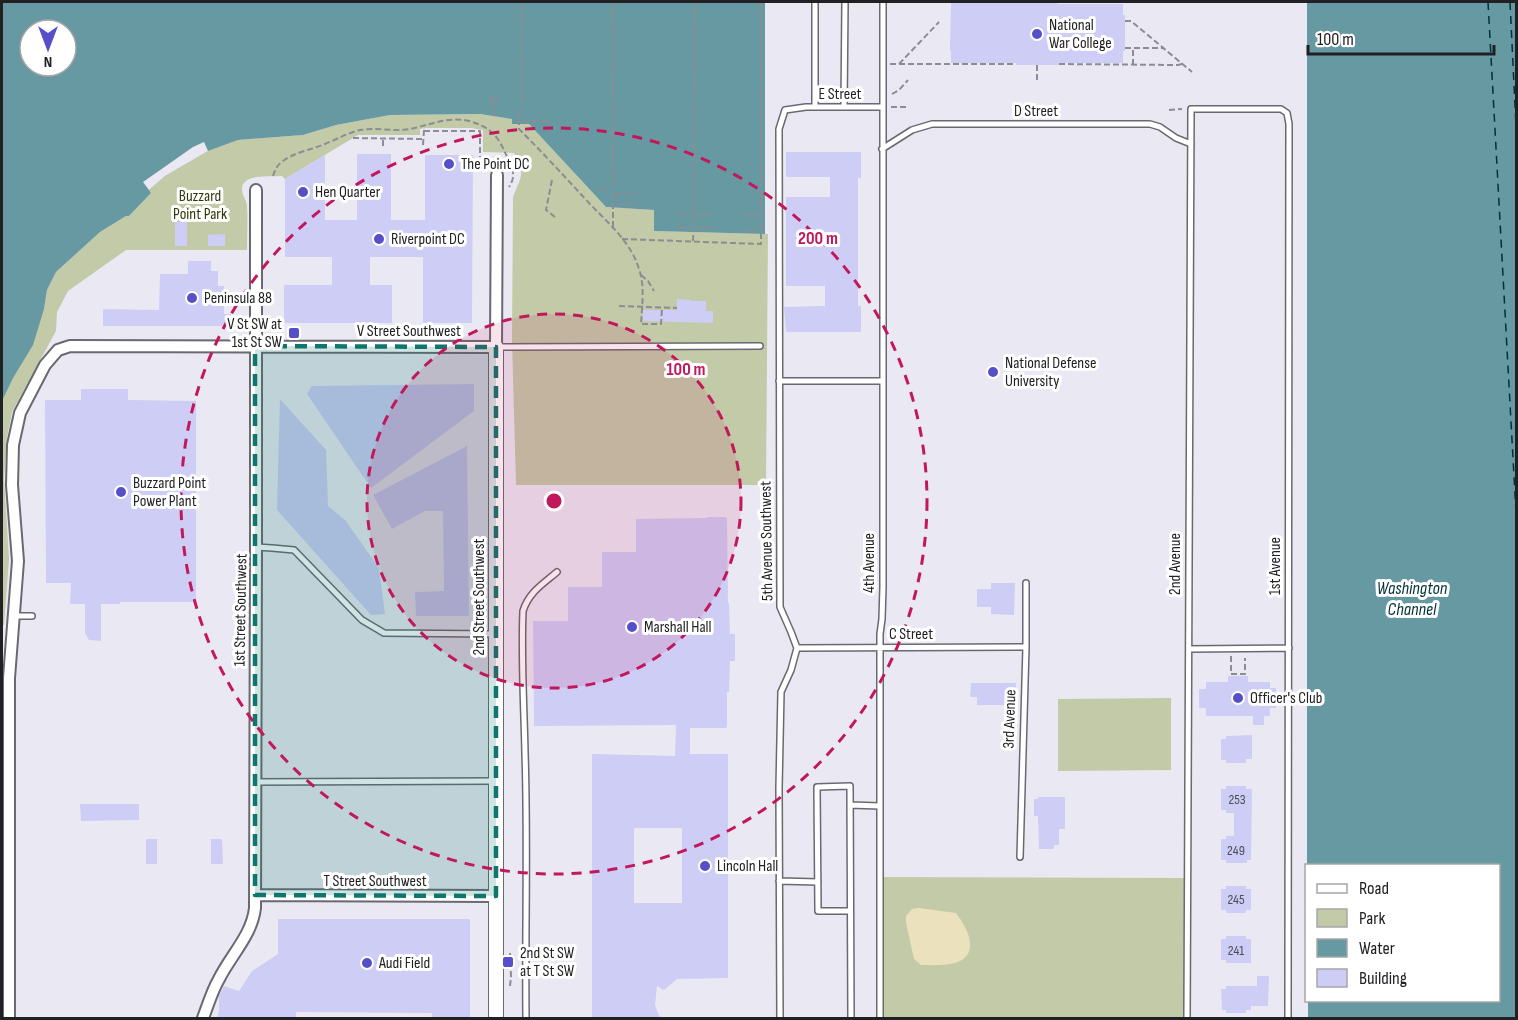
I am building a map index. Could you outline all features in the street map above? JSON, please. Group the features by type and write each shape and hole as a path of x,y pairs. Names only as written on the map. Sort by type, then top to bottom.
{"street":[{"name":"2nd Street Southwest","path":"496,1018 497,175"},
{"name":"1st Street Southwest","path":"203,1018 219,978 248,931 254,915 256,190"},
{"name":"V Street Southwest","path":"13,616 18,561 12,484 15,432 22,408 42,370 48,360 58,351 70,346 496,346"},
{"path":"9,1018 5,733 13,616"},
{"name":"T Street Southwest","path":"255,895 496,896"}],"lane":[{"path":"815,2 815,107"},
{"path":"844,107 845,2"},
{"name":"E Street","path":"778,129 785,110 815,107 882,107 883,2"},
{"name":"4th Avenue","path":"880,1018 882,107"},
{"name":"1st Avenue","path":"1189,109 1281,109 1287,114 1289,124 1288,1018"},
{"name":"2nd Avenue","path":"1187,1018 1191,144 1189,109"},
{"name":"D Street","path":"882,149 912,130 932,124 1150,124 1191,144"},
{"name":"5th Avenue Southwest","path":"778,129 780,607 797,648"},
{"name":"V Street Southwest","path":"496,346 760,346"},
{"path":"779,381 882,381"},
{"path":"256,547 294,550 362,620 384,633 496,634"},
{"path":"526,1018 523,617 526,601 557,572"},
{"name":"3rd Avenue","path":"1020,857 1026,582"},
{"path":"13,616 32,616"},
{"name":"C Street","path":"797,648 1026,647"},
{"path":"780,1018 781,692 791,670 797,648"},
{"path":"1189,649 1288,648"},
{"path":"255,782 496,781"},
{"path":"850,911 818,911 817,787 850,786 851,1018"},
{"path":"850,805 880,806"},
{"path":"779,881 818,882"}],"path":[{"path":"522,2 522,101"},
{"path":"613,186 614,2"},
{"path":"695,2 695,213 712,214"},
{"path":"761,2 761,214"},
{"path":"1125,21 1131,21 1192,72"},
{"path":"899,64 939,22"},
{"path":"1125,48 1162,48"},
{"path":"1133,48 1133,65"},
{"path":"883,64 1016,64"},
{"path":"1059,64 1182,64"},
{"path":"1037,65 1037,80"},
{"path":"882,98 899,90 908,80"},
{"path":"491,96 493,116"},
{"path":"493,103 496,103 496,96"},
{"path":"891,107 906,107"},
{"path":"1169,110 1189,109"},
{"path":"519,110 519,129 613,227 636,258 641,275 641,324 661,324 662,308"},
{"path":"273,176 278,166 290,157 354,132 404,130 454,120 465,120 485,127 495,134 508,157"},
{"path":"524,120 548,120"},
{"path":"478,124 480,157"},
{"path":"423,126 423,145"},
{"path":"423,131 478,131"},
{"path":"353,138 423,139"},
{"path":"383,138 383,146"},
{"path":"552,180 546,210 555,218"},
{"path":"599,190 609,190"},
{"path":"613,227 614,194 636,194"},
{"path":"616,204 636,204"},
{"path":"678,214 690,214"},
{"path":"743,215 756,215"},
{"path":"693,241 694,218"},
{"path":"622,239 760,244 761,219"},
{"path":"678,228 690,228"},
{"path":"697,228 711,228"},
{"path":"743,231 756,231"},
{"path":"641,275 654,291"},
{"path":"619,306 677,308"},
{"path":"1231,649 1231,674 1245,674 1245,649"}],"highlighted area":[{"path":"255,346 496,347 496,896 255,895"}],"green space":[{"name":"Buzzard Point Park","path":"480,114 512,119 512,124 529,124 606,207 654,210 654,231 768,234 766,485 516,485 512,340 513,197 521,171 514,153 483,152 483,130 471,128 427,128 420,129 420,135 358,135 285,179 282,176 258,177 247,180 243,184 242,191 247,207 247,250 126,250 68,291 57,312 56,331 12,412 7,438 4,479 9,559 4,625 2,625 2,401 44,309 47,290 56,272 100,232 129,216 151,193 149,190 165,176 208,151 238,140 303,135 336,125 390,115"},
{"path":"1171,698 1171,770 1058,771 1058,699"},
{"path":"880,877 1188,878 1187,1018 880,1018"}],"sand":[{"path":"912,909 956,913 970,940 968,954 963,959 951,964 921,965 914,959 906,916"}],"water":[{"path":"2,2 765,2 765,234 654,231 654,210 606,207 529,124 512,124 512,119 480,114 390,115 336,125 303,135 238,140 208,151 165,176 149,190 151,193 129,216 100,232 56,272 47,290 33,345 2,401"},
{"name":"Washington Channel","path":"1307,2 1516,2 1516,1018 1308,1018 1308,1002 1500,1002 1500,864 1307,864"}],"pier":[{"path":"204,142 208,151 165,176 149,190 143,182 193,147"}],"building":[{"name":"National War College","path":"1057,2 1058,4 1123,4 1125,51 1123,51 1123,63 1016,65 1016,63 951,63 951,3"},
{"path":"786,152 861,152 861,178 858,178 858,306 861,306 861,332 786,332 784,307 825,306 825,286 786,286 786,197 830,197 830,177 786,177"},
{"name":"Riverpoint DC","path":"357,154 391,154 391,220 425,220 425,155 473,155 472,323 423,323 423,257 370,257 370,285 392,285 392,323 284,323 284,285 332,285 332,257 285,257 285,179 325,155 325,220 357,220"},
{"path":"175,222 187,222 187,246 175,246"},
{"path":"225,234 225,246 208,246 208,235"},
{"name":"Peninsula 88","path":"188,261 211,261 211,271 218,271 218,286 224,286 224,314 231,314 231,326 103,326 103,309 159,310 160,274 188,274"},
{"path":"677,299 706,301 706,311 713,311 713,323 643,321 643,310 677,310"},
{"path":"474,384 474,411 371,488 307,394 312,386"},
{"name":"Buzzard Point Power Plant","path":"81,389 128,389 128,400 196,401 196,602 101,604 101,641 89,640 85,633 85,604 70,604 71,583 46,583 45,400 81,400"},
{"path":"280,399 326,450 328,506 345,520 379,568 385,614 371,615 277,510"},
{"path":"467,446 469,616 416,616 415,592 444,591 443,511 425,511 392,529 373,495"},
{"path":"727,518 728,603 730,634 735,634 735,661 730,661 727,726 726,728 690,728 690,754 728,754 728,978 677,979 664,990 657,986 655,1005 660,1018 592,1018 592,754 675,756 676,725 534,726 533,621 568,621 568,587 602,587 602,552 636,552 636,519","holes":["634,828 682,828 682,903 634,903"]},
{"path":"991,583 1015,583 1014,615 991,614 991,607 977,607 977,589 991,589"},
{"name":"Officer's Club","path":"1228,676 1248,676 1248,682 1270,682 1270,688 1276,688 1276,708 1270,708 1270,716 1264,716 1264,725 1253,725 1253,716 1206,716 1206,708 1199,708 1199,689 1206,689 1206,682 1228,682"},
{"path":"971,683 1016,683 1015,705 977,705 977,697 970,697"},
{"path":"1252,735 1252,759 1246,759 1246,763 1226,763 1226,760 1221,760 1221,739 1226,739 1226,736"},
{"path":"1226,786 1246,786 1246,789 1252,789 1251,860 1247,860 1247,863 1226,863 1226,860 1221,860 1221,839 1234,836 1234,813 1221,810 1221,789 1226,789"},
{"path":"1065,797 1065,829 1059,829 1059,845 1054,845 1054,849 1039,849 1038,816 1034,816 1034,799"},
{"path":"80,804 139,804 139,820 81,821"},
{"path":"146,839 157,839 157,864 146,864"},
{"path":"211,839 222,839 223,864 211,864"},
{"path":"1226,886 1246,886 1246,889 1251,889 1251,910 1246,910 1246,913 1226,913 1226,910 1221,910 1221,889 1226,889"},
{"name":"Audi Field","path":"278,919 470,919 470,1018 432,1018 432,1013 296,1012 296,1018 217,1018 219,996 224,986 239,991 252,971 278,954"},
{"path":"1226,936 1246,936 1246,939 1251,939 1251,963 1226,963 1226,960 1221,960 1221,939 1226,939"},
{"path":"1257,976 1269,976 1268,1006 1251,1006 1251,1010 1246,1010 1246,1013 1226,1013 1226,1010 1222,1010 1221,989 1226,989 1226,986 1257,986"}],"ferry route":[{"path":"1488,2 1516,513"},
{"path":"1510,2 1516,126"}],"place":[{"name":"National War College","path":"1037,34"},
{"name":"The Point DC","path":"449,164"},
{"name":"Hen Quarter","path":"303,192"},
{"name":"Riverpoint DC","path":"379,239"},
{"name":"Peninsula 88","path":"192,298"},
{"name":"V St SW at 1st St SW","path":"294,333"},
{"name":"National Defense University","path":"993,372"},
{"name":"Buzzard Point Power Plant","path":"121,492"},
{"name":"Marshall Hall","path":"632,627"},
{"name":"Officer's Club","path":"1238,698"},
{"name":"Lincoln Hall","path":"705,866"},
{"name":"2nd St SW at T St SW","path":"508,962"},
{"name":"Audi Field","path":"367,963"}]}
